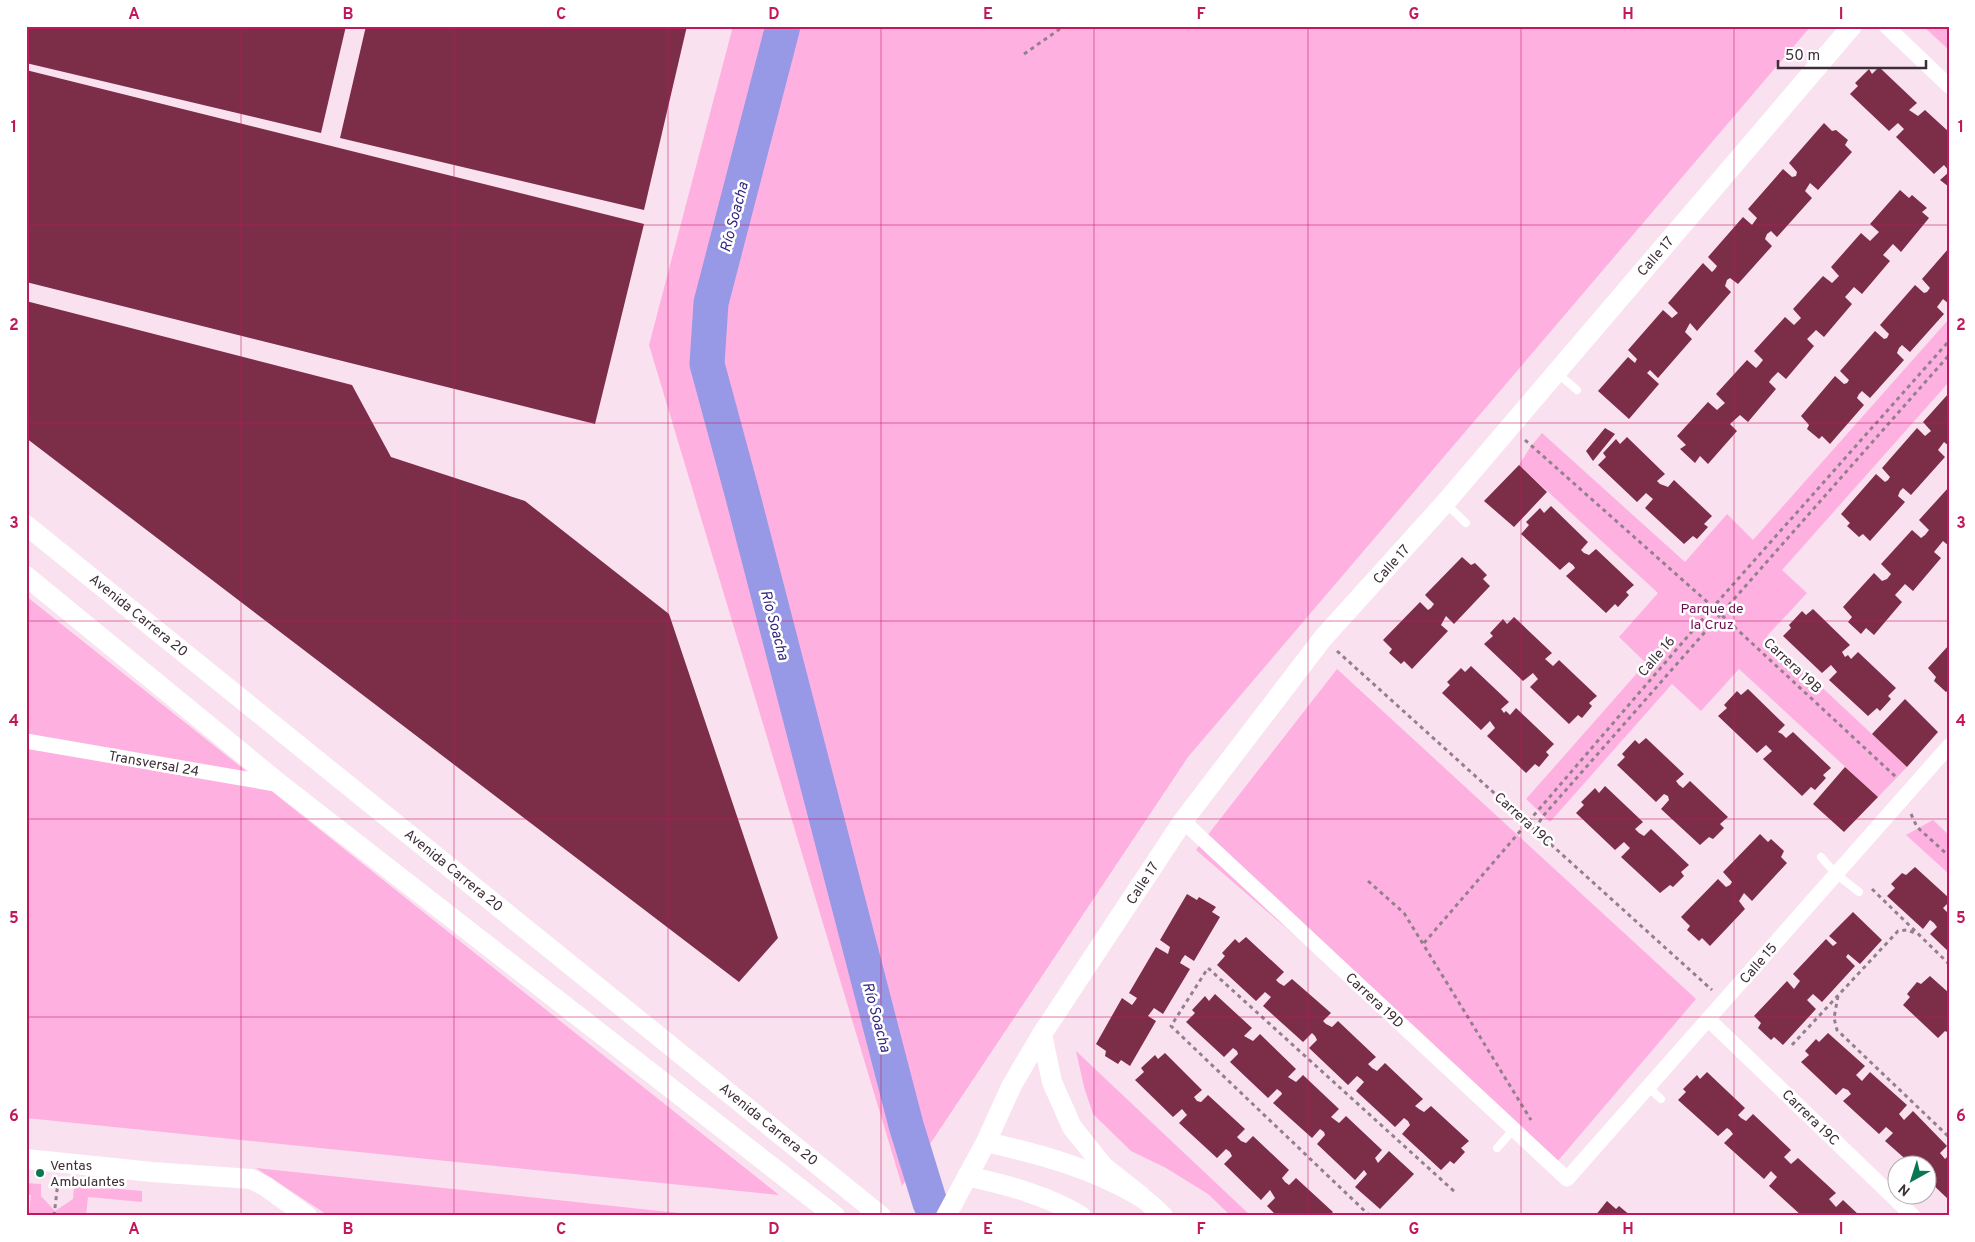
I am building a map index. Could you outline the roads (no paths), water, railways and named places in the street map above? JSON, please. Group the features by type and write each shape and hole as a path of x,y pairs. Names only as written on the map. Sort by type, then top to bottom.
{"street":[{"name":"Calle 17","path":"948,1212 986,1142 1012,1085 1042,1034 1183,821 1323,638 1445,504 1852,26"},
{"path":"1886,26 1949,86"},
{"name":"Avenida Carrera 20","path":"26,525 881,1216"},
{"path":"26,576 281,785 835,1216"},
{"name":"Transversal 24","path":"26,741 281,785"},
{"name":"Calle 15","path":"1567,1178 1949,746"},
{"name":"Carrera 19D","path":"1183,821 1567,1178"},
{"name":"Carrera 19C","path":"1708,1019 1913,1216"},
{"path":"1042,1034 1052,1082 1072,1127 1103,1166 1163,1216"},
{"path":"986,1142 1030,1152 1083,1169 1141,1196"},
{"path":"26,1159 152,1172 251,1179 265,1186 307,1216"},
{"path":"967,1176 1014,1186 1064,1206 1081,1216"}],"lane":[{"path":"1556,372 1577,390"},
{"path":"1445,504 1466,522"},
{"path":"1821,858 1836,874 1858,892"},
{"path":"1648,1088 1661,1099"},
{"path":"1497,1148 1514,1129"}],"waterway":[{"name":"Río Soacha","path":"783,26 711,303 707,364 906,1125 930,1203 942,1216"}],"place":[{"name":"Ventas Ambulantes","path":"40,1173"}],"park label":[{"name":"Parque de la Cruz","path":"1712,616"}]}
